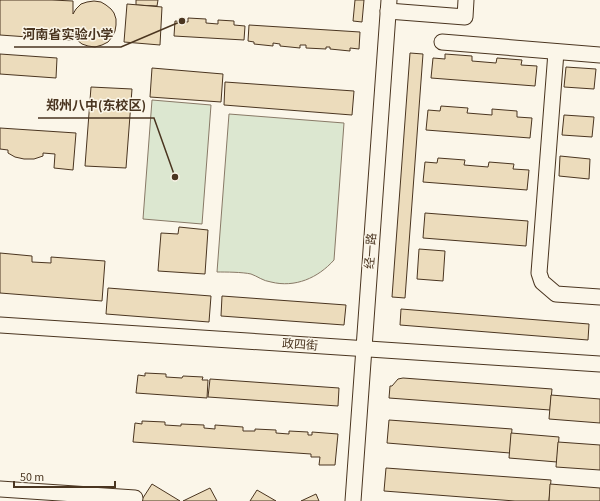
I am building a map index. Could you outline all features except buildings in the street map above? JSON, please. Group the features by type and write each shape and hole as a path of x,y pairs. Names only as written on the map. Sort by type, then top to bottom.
{"street":[{"path":"388,6 465,16 466,0"},
{"name":"经一路","path":"353,501 388,6"},
{"path":"442,42 600,55"},
{"path":"556,52 539,273 542,282 556,294 600,297"},
{"name":"政四街","path":"0,325 600,364"},
{"path":"0,488 135,498 134,501"}],"green space":[{"path":"152,100 211,105 202,224 143,219"},
{"path":"229,114 344,123 334,260 321,272 306,280 289,284 280,284 265,281 251,274 239,272 217,272"}],"place":[{"name":"河南省实验小学","path":"182,21"},
{"name":"郑州八中(东校区)","path":"175,177"}]}
